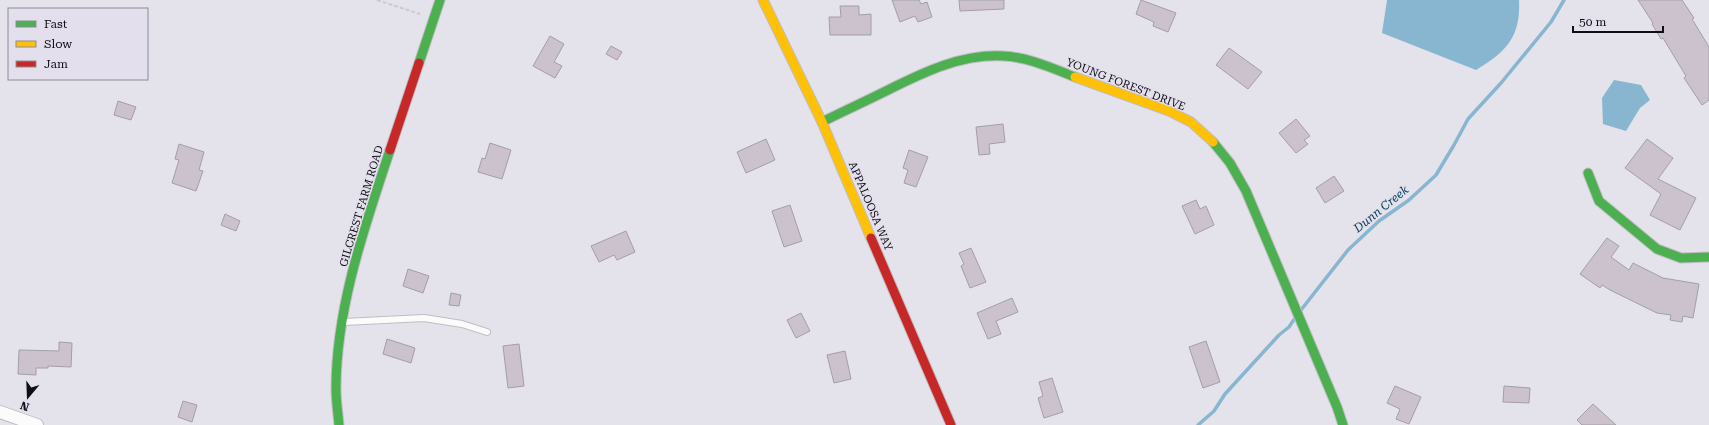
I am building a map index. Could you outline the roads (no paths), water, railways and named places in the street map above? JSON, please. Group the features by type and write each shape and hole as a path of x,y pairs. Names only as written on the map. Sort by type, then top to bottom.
{"street":[{"name":"GILCREST FARM ROAD","path":"339,425 337,364 343,323 363,234 440,0"},
{"name":"APPALOOSA WAY","path":"763,0 822,122 951,425"},
{"name":"YOUNG FOREST DRIVE","path":"822,122 929,70 965,58 984,56 1004,56 1032,61 1169,111 1191,122 1210,138 1230,163 1246,191 1343,425"},
{"path":"1588,173 1599,201 1657,249 1681,258 1709,257"},
{"path":"0,412 37,425"}],"lane":[{"path":"343,323 424,318 462,324 487,332"}],"water":[{"path":"1387,0 1519,0 1519,13 1514,34 1510,42 1496,57 1476,70 1382,33"},
{"path":"1614,80 1641,85 1650,100 1640,108 1626,131 1603,124 1602,98"}],"waterway":[{"name":"Dunn Creek","path":"1301,310 1348,250 1379,221 1409,200 1436,175 1468,119 1501,83 1551,22 1564,0"},
{"name":"Dunn Creek","path":"1198,425 1214,411 1225,394 1279,335 1289,327 1295,318"}]}
